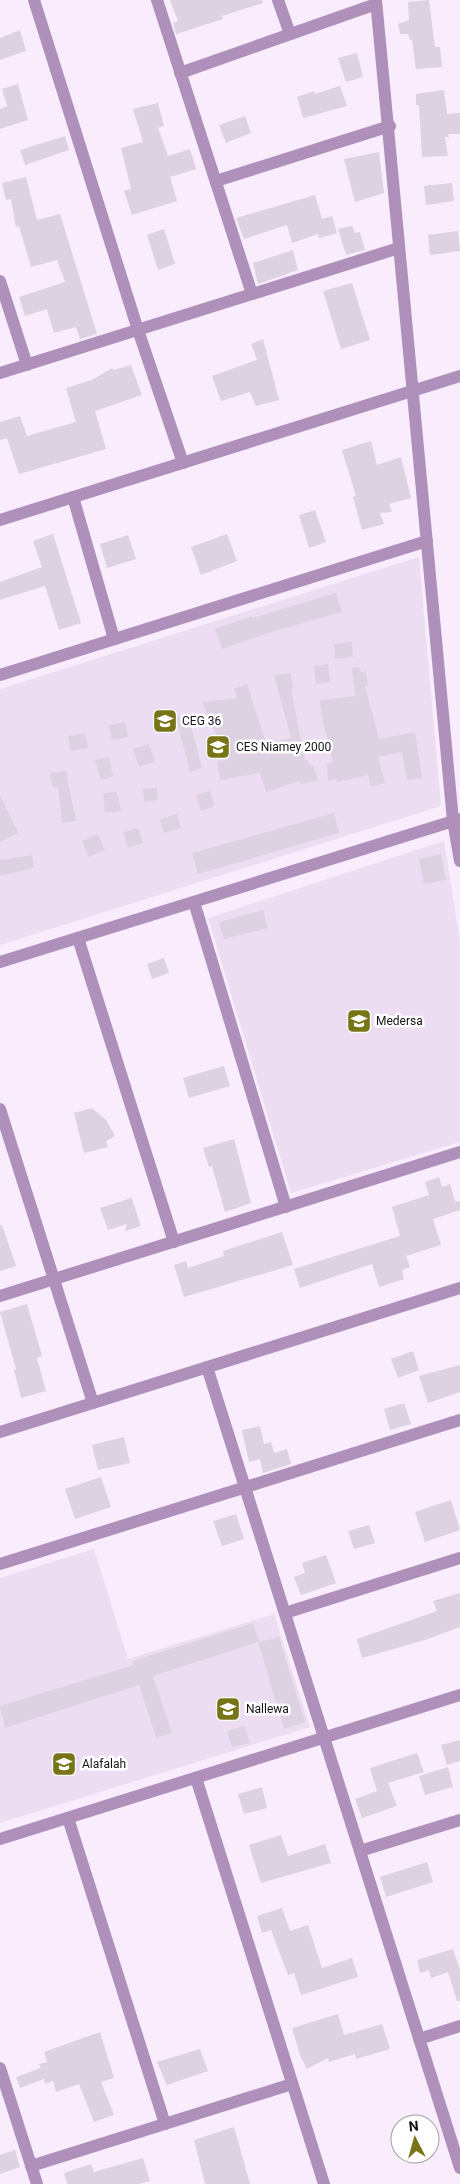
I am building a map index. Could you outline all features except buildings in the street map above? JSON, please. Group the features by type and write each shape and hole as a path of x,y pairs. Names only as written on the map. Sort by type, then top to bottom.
{"street":[{"path":"34,0 182,463"},
{"path":"157,0 252,294"},
{"path":"278,0 290,34"},
{"path":"180,72 376,2 390,126 399,248 460,861"},
{"path":"216,181 390,126"},
{"path":"0,373 399,248"},
{"path":"0,281 28,365"},
{"path":"0,520 460,376"},
{"path":"73,497 114,639"},
{"path":"0,674 427,541"},
{"path":"0,962 457,820"},
{"path":"194,902 286,1207"},
{"path":"78,938 174,1242"},
{"path":"0,1109 93,1403"},
{"path":"0,1296 460,1152"},
{"path":"0,1432 460,1288"},
{"path":"207,1367 460,2168"},
{"path":"0,1564 460,1420"},
{"path":"285,1613 460,1558"},
{"path":"0,1839 460,1695"},
{"path":"196,1778 324,2184"},
{"path":"68,1818 165,2124"},
{"path":"360,1851 460,1820"},
{"path":"419,2039 460,2026"},
{"path":"0,2068 37,2184"},
{"path":"31,2166 292,2084"}],"shaded area":[{"name":"CES Niamey 2000","path":"419,557 441,806 0,945 0,689"},
{"path":"444,841 460,941 460,1142 291,1193 208,918"},
{"path":"94,1549 128,1659 274,1614 310,1727 0,1823 0,1578"}],"place":[{"name":"CEG 36","path":"165,721"},
{"name":"CES Niamey 2000","path":"218,747"},
{"name":"Medersa","path":"359,1021"},
{"name":"Nallewa","path":"228,1709"},
{"name":"Alafalah","path":"64,1764"}]}
